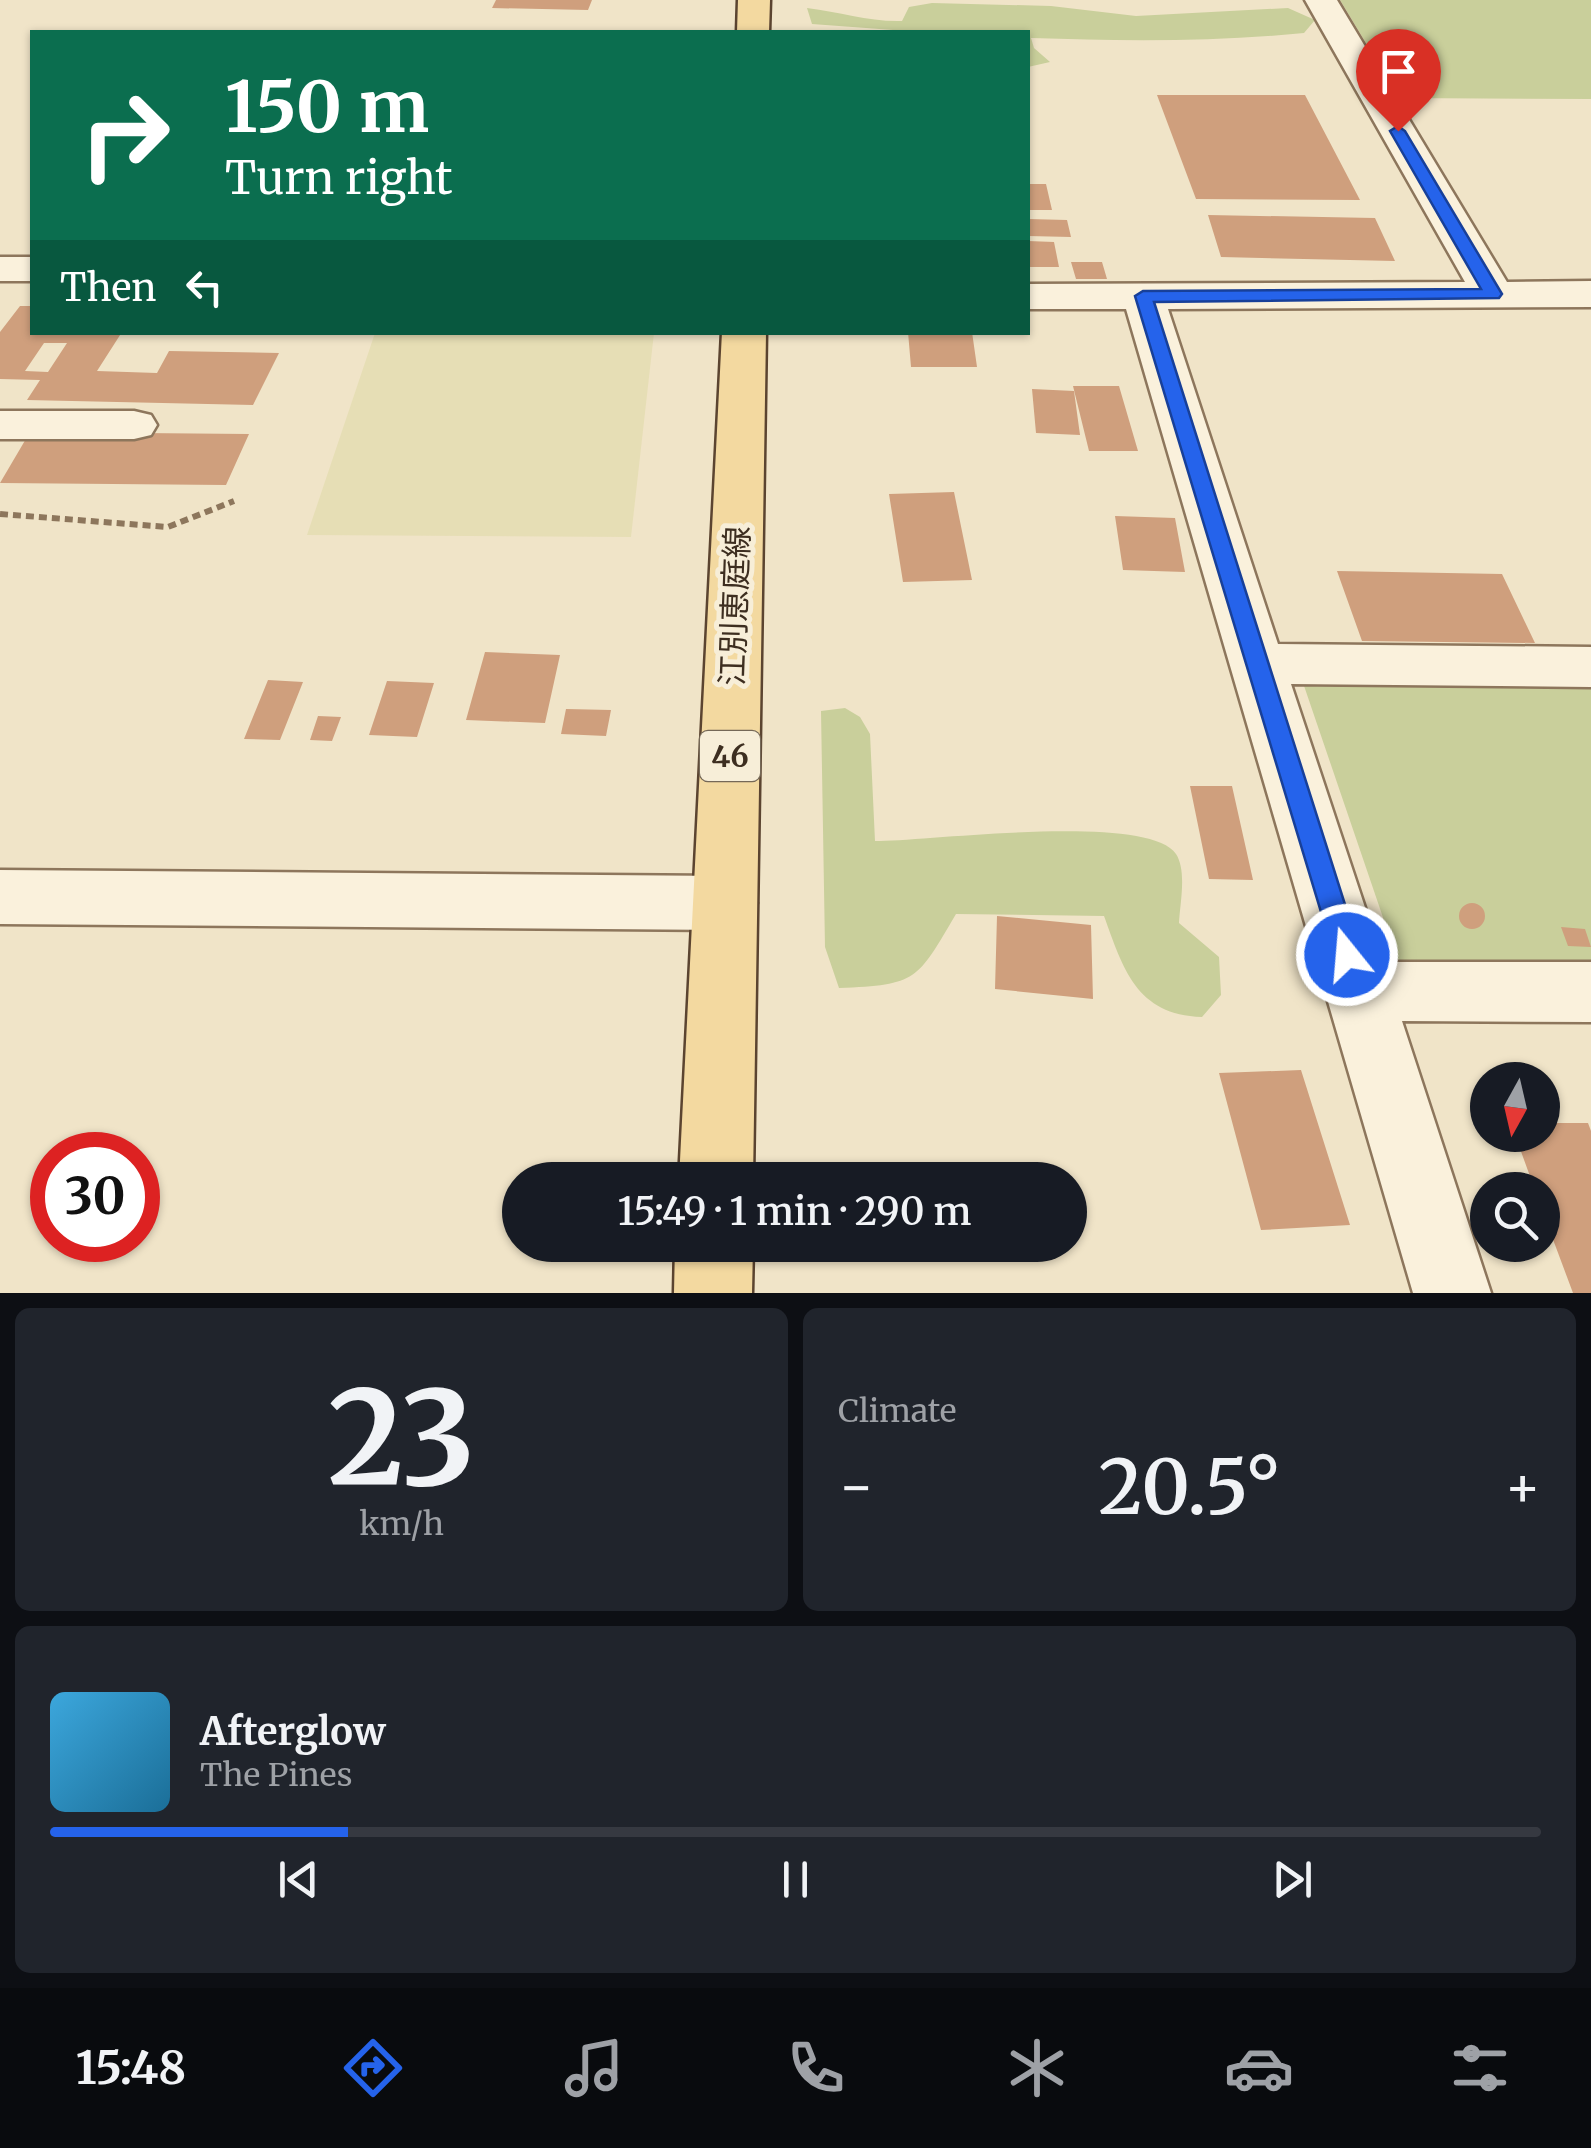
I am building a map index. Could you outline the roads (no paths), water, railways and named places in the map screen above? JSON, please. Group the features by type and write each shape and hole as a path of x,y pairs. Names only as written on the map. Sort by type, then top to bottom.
{"main road":[{"path":"753,30 754,0"},
{"name":"江別恵庭線","path":"717,1162 744,335"},
{"path":"713,1293 714,1262"}],"street":[{"path":"1321,0 1493,294"},
{"path":"0,269 30,269"},
{"path":"1030,296 1591,294"},
{"path":"1143,296 1452,1293"},
{"path":"0,425 134,425"},
{"path":"1257,664 1591,667"},
{"path":"0,897 726,903"},
{"path":"1359,991 1591,992"}]}
